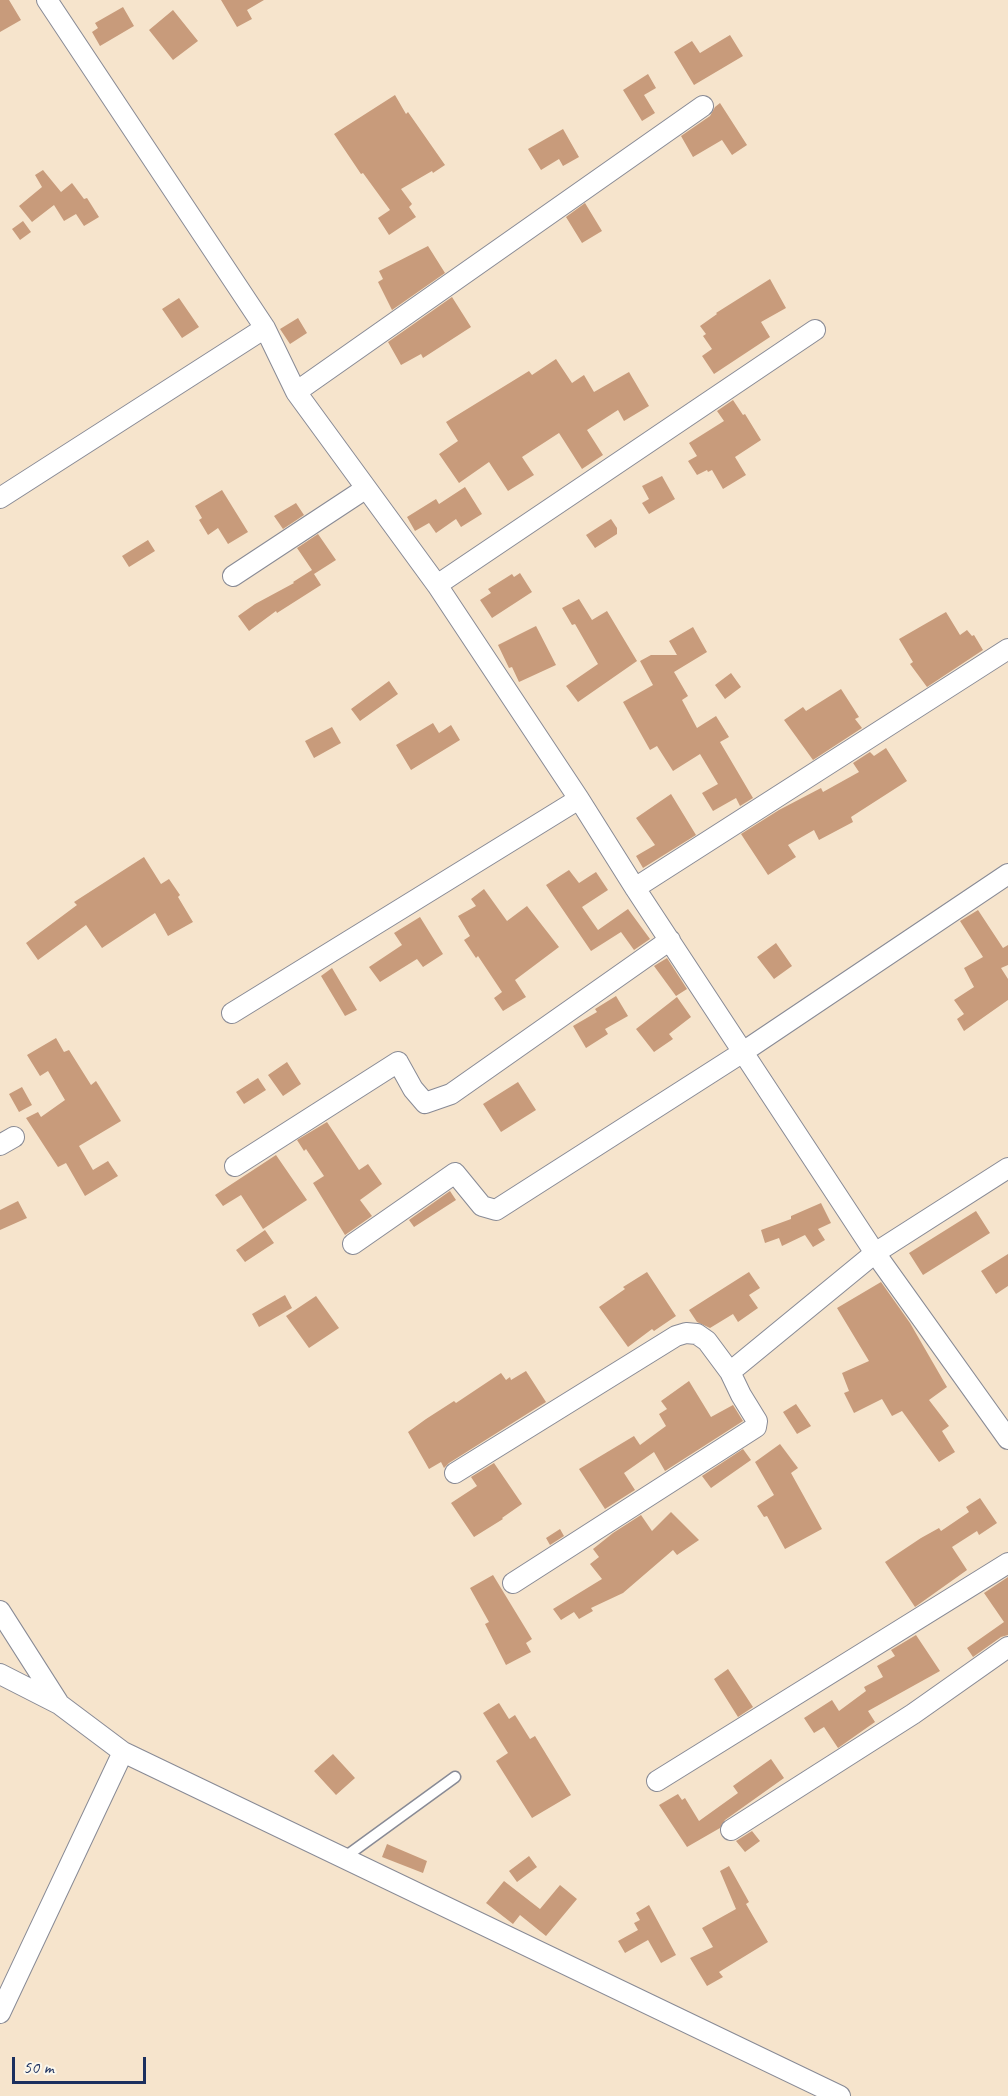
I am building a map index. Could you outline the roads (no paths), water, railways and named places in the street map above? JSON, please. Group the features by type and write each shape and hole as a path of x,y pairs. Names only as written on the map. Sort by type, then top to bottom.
{"street":[{"path":"47,0 265,328 296,392 437,585 875,1253 1008,1439"},
{"path":"296,392 703,106"},
{"path":"0,498 265,328"},
{"path":"437,585 815,330"},
{"path":"233,576 365,489"},
{"path":"634,888 1008,649"},
{"path":"232,1013 579,799"},
{"path":"353,1244 455,1173 482,1206 496,1210 743,1052 1008,874"},
{"path":"236,1166 398,1062 413,1089 425,1103 451,1094 670,940"},
{"path":"730,1372 875,1253 1008,1168"},
{"path":"455,1473 676,1336 686,1333 697,1334 707,1341 730,1372 757,1421 756,1427 513,1583"},
{"path":"657,1781 1008,1563"},
{"path":"0,1611 59,1704"},
{"path":"731,1830 913,1714 1008,1647"},
{"path":"0,1674 59,1704 123,1752 840,2096"},
{"path":"0,2013 123,1752"}],"lane":[{"path":"345,1857 455,1777"}]}
